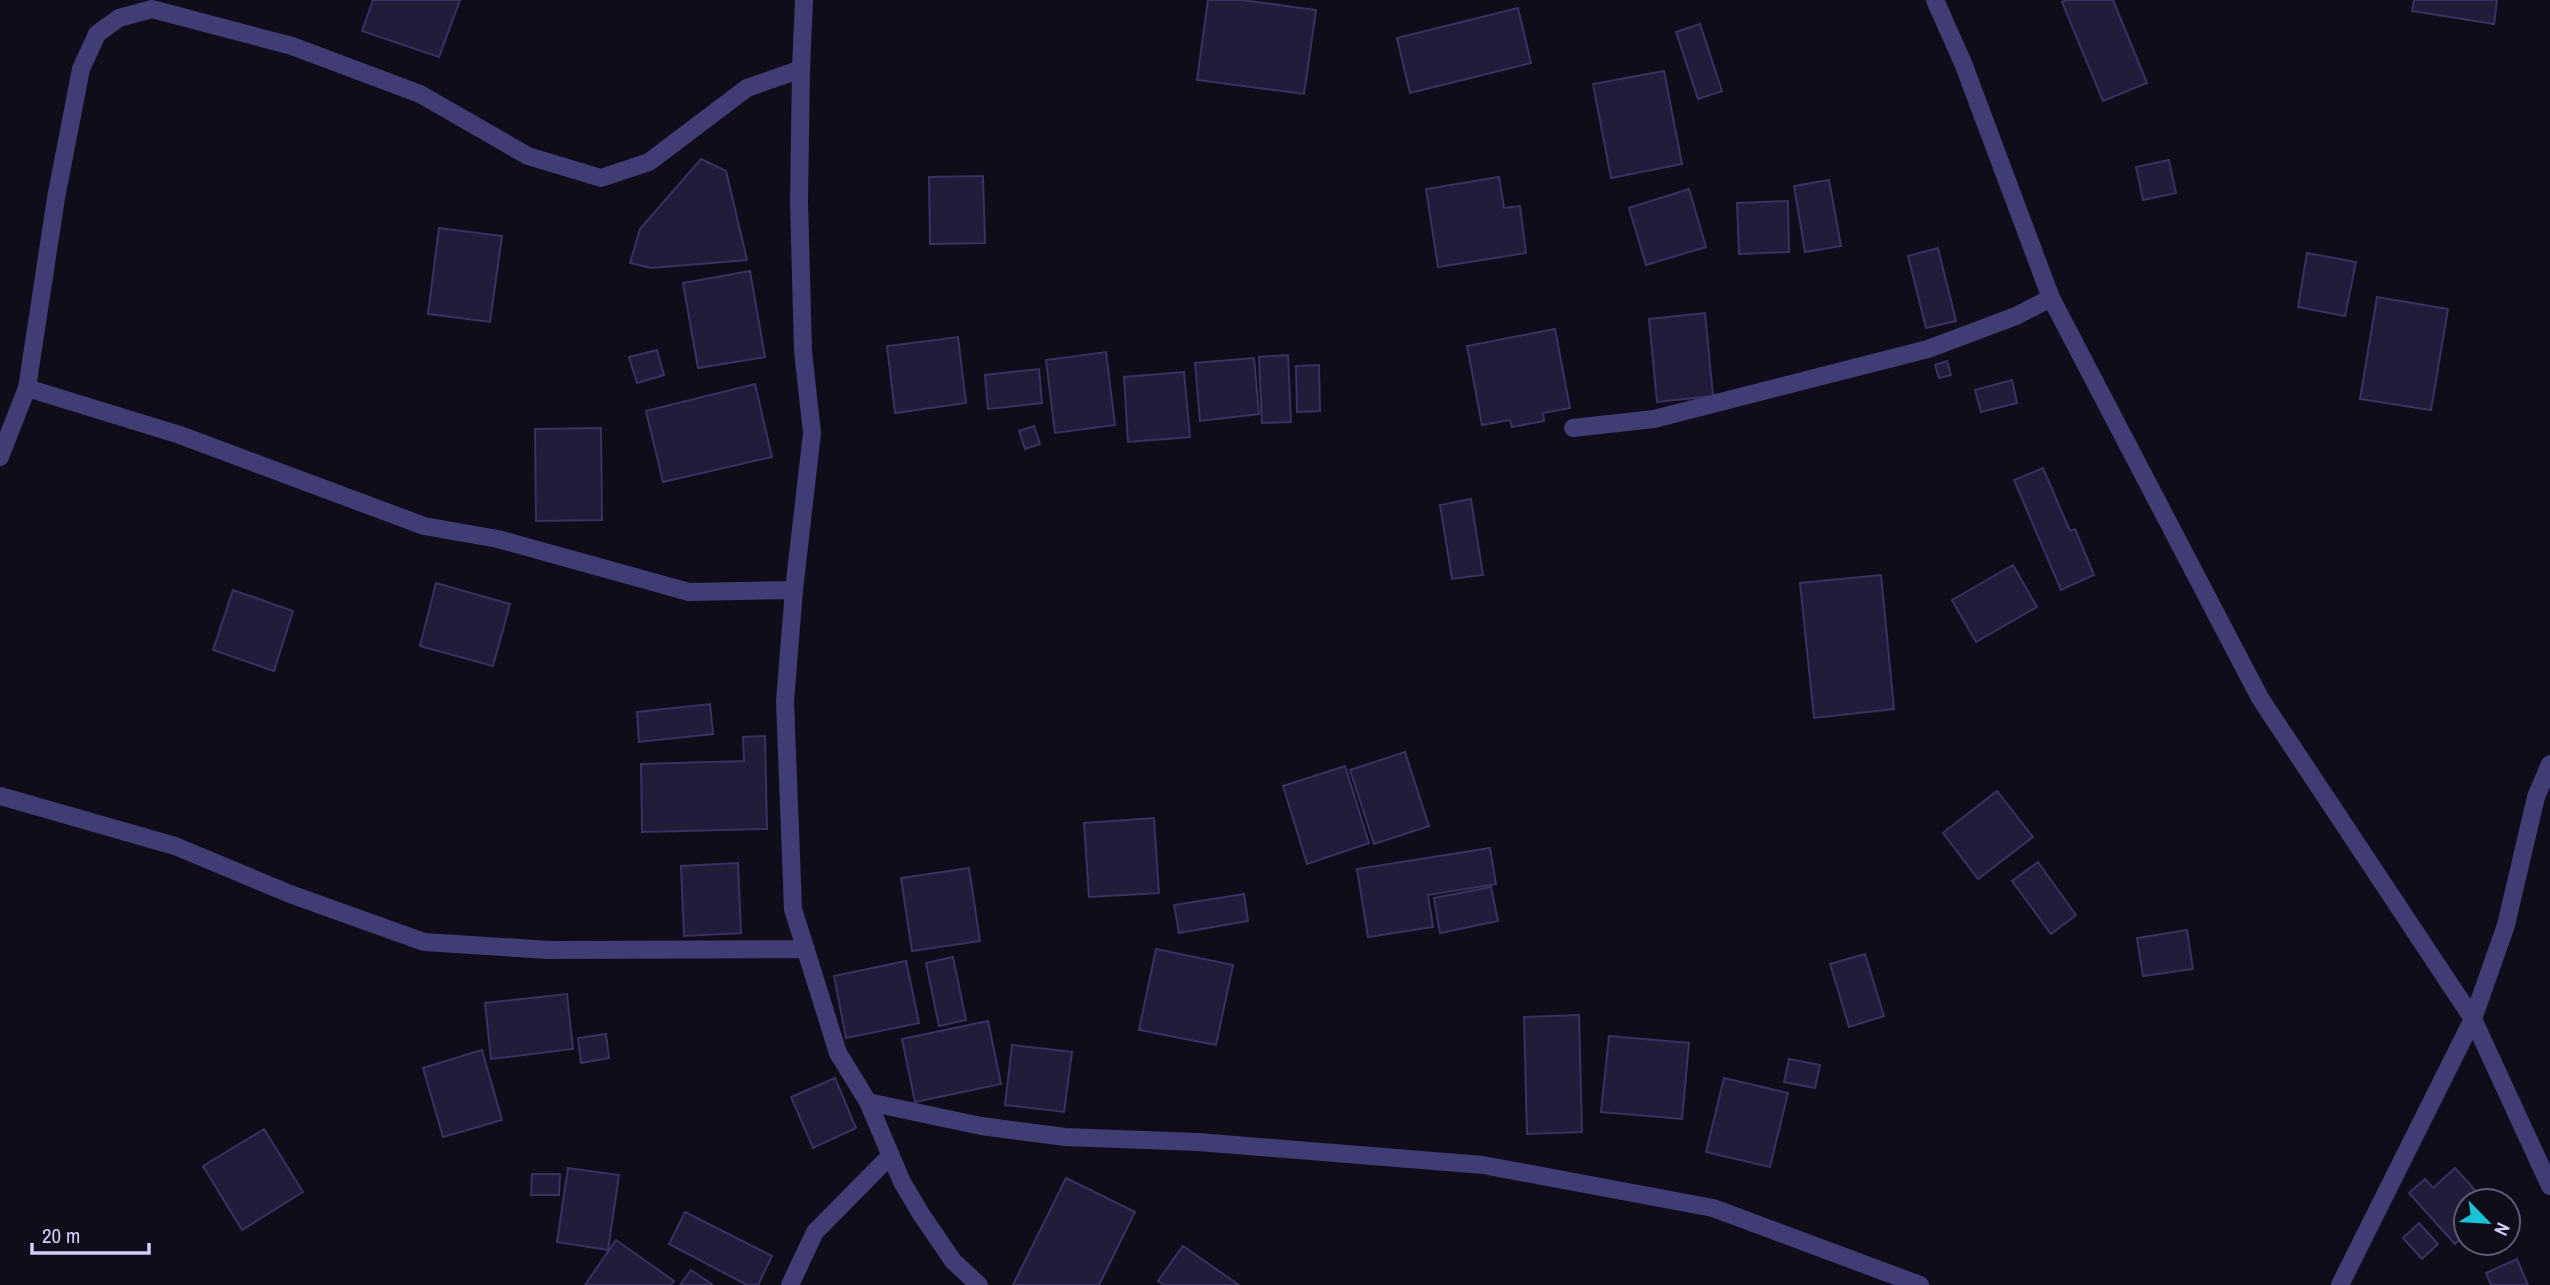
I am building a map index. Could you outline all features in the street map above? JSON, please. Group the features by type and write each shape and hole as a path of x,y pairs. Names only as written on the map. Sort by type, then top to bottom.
{"street":[{"path":"804,0 799,214 803,351 812,433 794,590 785,701 793,909 838,1052 868,1102 902,1182 953,1261 979,1285"},
{"path":"1936,0 1963,63 2051,298 2260,698 2473,1019 2550,1186"},
{"path":"0,457 27,388 56,198 81,69 97,34 118,18 152,9 292,46 420,94 528,156 601,178 649,162 747,88 801,69"},
{"path":"1573,428 1654,419 1928,349 2016,316 2051,298"},
{"path":"27,388 180,435 424,526 498,539 689,592 794,590"},
{"path":"2340,1285 2473,1019 2506,925 2536,797 2550,764"},
{"path":"0,796 175,846 290,894 424,942 548,950 806,949"},
{"path":"868,1102 981,1126 1065,1137 1198,1142 1483,1165 1713,1208 1920,1285"},
{"path":"790,1285 815,1233 891,1155"}],"building":[{"path":"373,0 460,0 439,57 362,31"},
{"path":"1208,0 1241,0 1316,10 1304,94 1197,80"},
{"path":"2113,0 2147,83 2103,101 2062,2"},
{"path":"2414,0 2497,0 2494,24 2412,11"},
{"path":"1518,8 1531,63 1410,93 1397,38"},
{"path":"1700,24 1722,91 1698,99 1676,32"},
{"path":"1664,71 1682,164 1611,178 1593,84"},
{"path":"701,159 726,171 747,260 651,268 630,263 640,229"},
{"path":"2169,160 2176,193 2143,200 2136,167"},
{"path":"983,176 985,243 930,244 929,177"},
{"path":"1499,177 1504,208 1520,206 1526,253 1438,267 1426,189"},
{"path":"1829,180 1841,246 1805,252 1794,186"},
{"path":"1689,189 1706,247 1646,265 1629,208"},
{"path":"1788,201 1789,252 1739,254 1737,203"},
{"path":"439,228 502,236 490,322 428,314"},
{"path":"1938,248 1956,321 1926,328 1908,256"},
{"path":"2307,253 2356,262 2345,316 2298,307"},
{"path":"750,271 765,357 698,368 683,283"},
{"path":"2377,297 2448,309 2431,410 2360,399"},
{"path":"1705,313 1713,396 1657,402 1649,319"},
{"path":"1555,329 1570,408 1543,413 1544,421 1512,427 1510,420 1482,425 1467,346"},
{"path":"958,337 966,403 895,413 887,346"},
{"path":"657,350 664,375 637,383 629,357"},
{"path":"1106,352 1115,425 1055,433 1046,360"},
{"path":"1288,355 1291,422 1262,423 1259,357"},
{"path":"1254,358 1259,414 1200,421 1195,363"},
{"path":"1947,361 1951,375 1939,378 1935,365"},
{"path":"1319,365 1320,411 1297,412 1296,366"},
{"path":"1039,369 1042,403 988,409 985,375"},
{"path":"1184,372 1190,437 1128,442 1124,377"},
{"path":"2012,380 2017,403 1981,412 1975,390"},
{"path":"755,384 772,457 663,482 646,411"},
{"path":"1034,426 1040,444 1025,449 1019,431"},
{"path":"601,428 602,520 536,521 535,429"},
{"path":"2043,468 2070,531 2075,529 2094,575 2061,590 2014,480"},
{"path":"1471,499 1483,575 1452,579 1440,505"},
{"path":"2013,565 2037,607 1976,642 1952,600"},
{"path":"1881,575 1894,709 1814,718 1800,583"},
{"path":"436,583 510,604 493,666 420,646"},
{"path":"233,590 293,611 274,671 213,650"},
{"path":"710,704 713,734 639,742 637,712"},
{"path":"765,736 767,829 642,832 641,764 744,761 743,737"},
{"path":"1405,752 1429,826 1374,844 1350,770"},
{"path":"1345,766 1369,843 1307,864 1283,786"},
{"path":"1997,791 2033,837 1978,879 1943,833"},
{"path":"1154,818 1159,893 1089,897 1084,823"},
{"path":"1490,848 1496,884 1428,895 1433,927 1368,937 1357,869"},
{"path":"2038,862 2076,915 2051,934 2012,881"},
{"path":"738,863 741,933 684,936 681,866"},
{"path":"969,868 980,941 912,951 901,878"},
{"path":"1491,887 1498,921 1440,933 1434,898"},
{"path":"1244,894 1248,921 1179,933 1174,905"},
{"path":"2187,930 2193,969 2143,976 2137,938"},
{"path":"1156,949 1233,965 1216,1045 1139,1030"},
{"path":"1865,954 1884,1016 1849,1027 1830,964"},
{"path":"953,957 966,1020 939,1026 926,963"},
{"path":"906,961 919,1023 846,1038 834,976"},
{"path":"567,994 573,1049 491,1059 485,1003"},
{"path":"1579,1015 1582,1132 1527,1134 1524,1017"},
{"path":"988,1021 1001,1084 915,1102 902,1039"},
{"path":"606,1034 609,1058 581,1063 578,1038"},
{"path":"1609,1036 1689,1043 1682,1119 1601,1112"},
{"path":"1012,1045 1072,1052 1064,1112 1005,1105"},
{"path":"482,1050 502,1120 443,1137 423,1068"},
{"path":"1789,1059 1820,1065 1815,1088 1784,1082"},
{"path":"835,1078 856,1128 813,1148 791,1097"},
{"path":"1724,1078 1788,1093 1770,1167 1706,1152"},
{"path":"264,1129 303,1192 242,1230 203,1166"},
{"path":"568,1168 619,1175 608,1250 557,1242"},
{"path":"2455,1168 2472,1187 2452,1187 2452,1241 2409,1193 2425,1179 2433,1188"},
{"path":"532,1174 560,1174 559,1195 531,1195"},
{"path":"1066,1178 1135,1212 1099,1285 1013,1285"},
{"path":"685,1212 772,1256 758,1285 747,1285 669,1244"},
{"path":"2419,1223 2438,1244 2422,1259 2403,1238"},
{"path":"616,1240 674,1281 671,1285 585,1285"},
{"path":"1183,1246 1239,1285 1164,1285 1158,1281"},
{"path":"2517,1259 2528,1285 2491,1285 2486,1273"},
{"path":"691,1270 713,1285 680,1285"}]}
